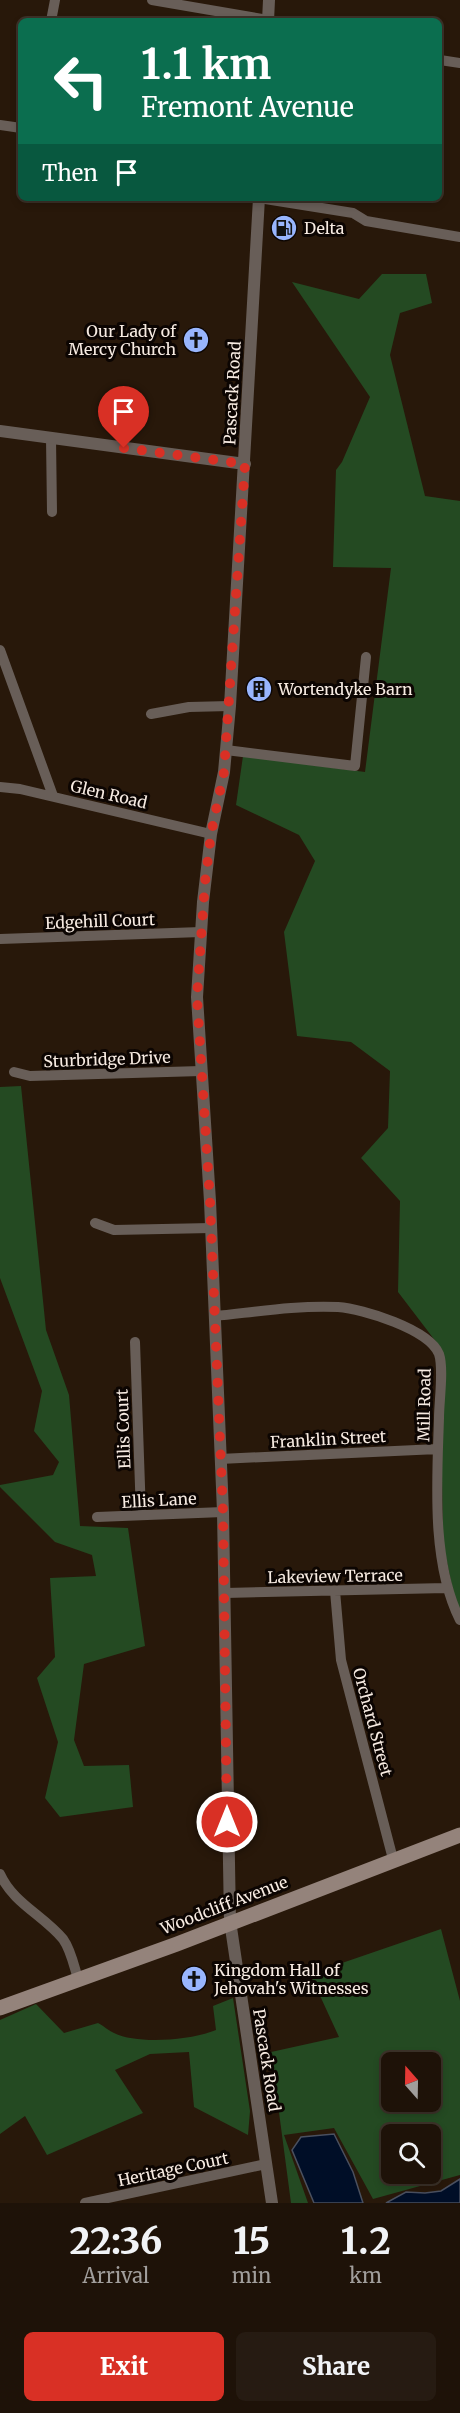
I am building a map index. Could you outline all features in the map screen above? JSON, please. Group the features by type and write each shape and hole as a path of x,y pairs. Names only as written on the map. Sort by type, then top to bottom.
{"main road":[{"name":"Woodcliff Avenue","path":"0,2008 177,1944 460,1835"}],"street":[{"path":"52,18 55,0"},
{"path":"152,0 251,18"},
{"path":"268,18 269,0"},
{"path":"442,60 460,63"},
{"path":"0,125 18,128"},
{"name":"Pascack Road","path":"259,201 230,706 224,772 211,834 197,997 211,1228 223,1512 230,1922 272,2203"},
{"path":"278,201 353,213 366,222 460,237"},
{"path":"0,431 245,464"},
{"path":"51,438 52,512"},
{"path":"0,650 53,796"},
{"path":"226,750 355,766 366,657"},
{"path":"151,714 189,707 230,706"},
{"name":"Glen Road","path":"0,787 53,796 211,834"},
{"name":"Edgehill Court","path":"0,939 201,932"},
{"name":"Sturbridge Drive","path":"14,1072 30,1076 201,1071"},
{"path":"95,1223 114,1230 211,1228"},
{"name":"Mill Road","path":"215,1316 339,1307 378,1315 429,1341 435,1347 440,1362 438,1449 440,1549 446,1588 460,1620"},
{"name":"Ellis Court","path":"135,1342 141,1515"},
{"name":"Franklin Street","path":"220,1459 438,1449"},
{"name":"Ellis Lane","path":"97,1517 223,1512"},
{"name":"Lakeview Terrace","path":"225,1593 446,1588"},
{"name":"Orchard Street","path":"335,1591 341,1660 393,1859"},
{"path":"0,1874 5,1886 14,1896 62,1938 78,1979"},
{"name":"Heritage Court","path":"85,2203 266,2164"}],"green space":[{"path":"382,274 426,274 432,303 400,313 390,355 425,496 460,501 460,1609 457,1610 443,1543 440,1347 398,1292 400,1201 361,1158 388,1128 390,1071 351,1042 297,1036 284,932 315,861 299,835 236,805 243,756 365,772 391,568 333,567 336,470 342,462 370,397 292,282 359,299"},
{"path":"21,1086 46,1330 69,1395 80,1526 128,1528 145,1646 84,1664 74,1740 84,1766 129,1765 133,1807 60,1817 45,1798 58,1742 37,1678 55,1657 50,1578 96,1576 92,1555 55,1542 0,1487 0,1485 53,1475 59,1462 34,1431 42,1391 0,1278 0,1087"},
{"path":"441,1929 460,2001 460,2175 441,2180 441,2124 381,2124 381,2184 427,2184 373,2199 334,2128 284,2135 308,2203 291,2203 271,2052 339,2037 310,1974"},
{"path":"233,1998 250,2111 248,2135 194,2107 189,2052 150,2054 115,2070 143,2113 47,2155 25,2116 0,2134 0,2020 36,2004 64,2033 98,2023 124,2037 150,2040 180,2039 216,2030 213,2006"}],"water":[{"path":"334,2134 353,2172 363,2203 314,2203 292,2150 301,2137"},
{"path":"460,2179 460,2203 386,2203 406,2192 441,2191"}],"place":[{"name":"Delta","path":"284,228"},
{"name":"Our Lady of Mercy Church","path":"196,340"},
{"name":"Wortendyke Barn","path":"259,689"},
{"name":"Kingdom Hall of Jehovah's Witnesses","path":"194,1979"}],"route":[{"path":"124,448 245,464 230,706 224,772 211,834 205,882 197,997 210,1201 223,1512 227,1822"}]}
